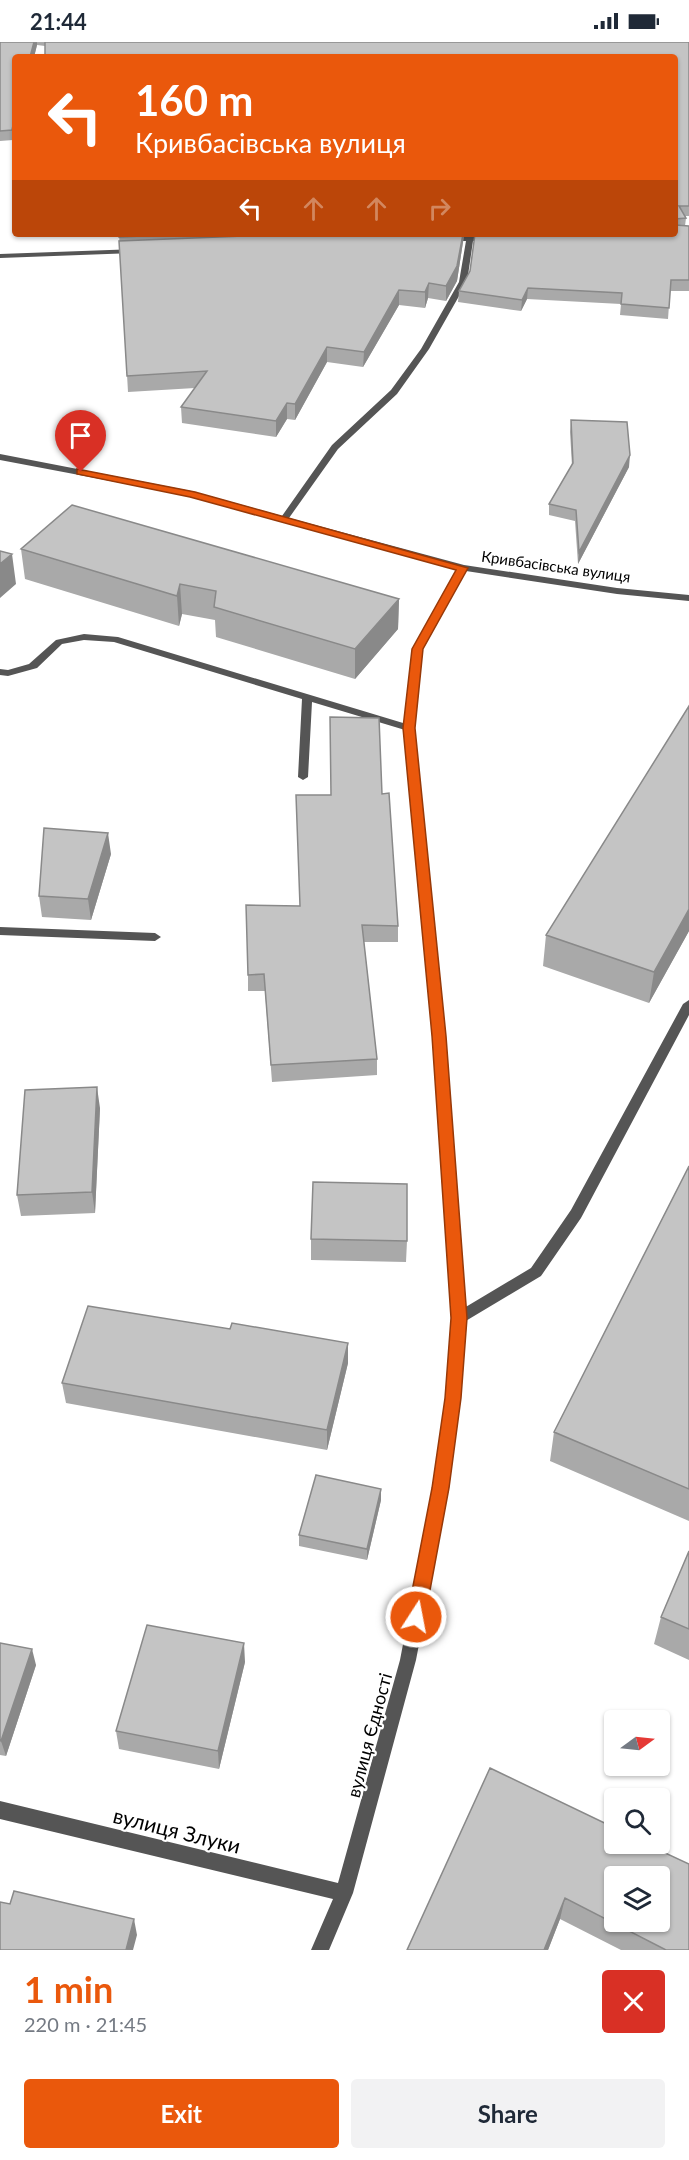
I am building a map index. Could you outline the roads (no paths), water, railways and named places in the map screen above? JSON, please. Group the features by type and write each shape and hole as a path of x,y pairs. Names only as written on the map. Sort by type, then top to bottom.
{"street":[{"path":"284,519 335,447 394,392 425,350 463,282 470,238"},
{"path":"434,240 504,238"},
{"path":"0,256 141,251"},
{"name":"Кривбасівська вулиця","path":"0,457 191,494 463,568 617,591 689,598"},
{"name":"вулиця Єдності","path":"320,1950 344,1893 408,1660 441,1488 453,1398 459,1318 439,1036 409,728 418,649 463,568"},
{"path":"0,672 8,673 33,666 58,642 84,637 116,639 409,728"},
{"path":"303,777 307,698"},
{"path":"0,931 155,937"},
{"path":"459,1318 536,1272 576,1214 689,1004"},
{"name":"вулиця Злуки","path":"0,1810 344,1893"}]}
